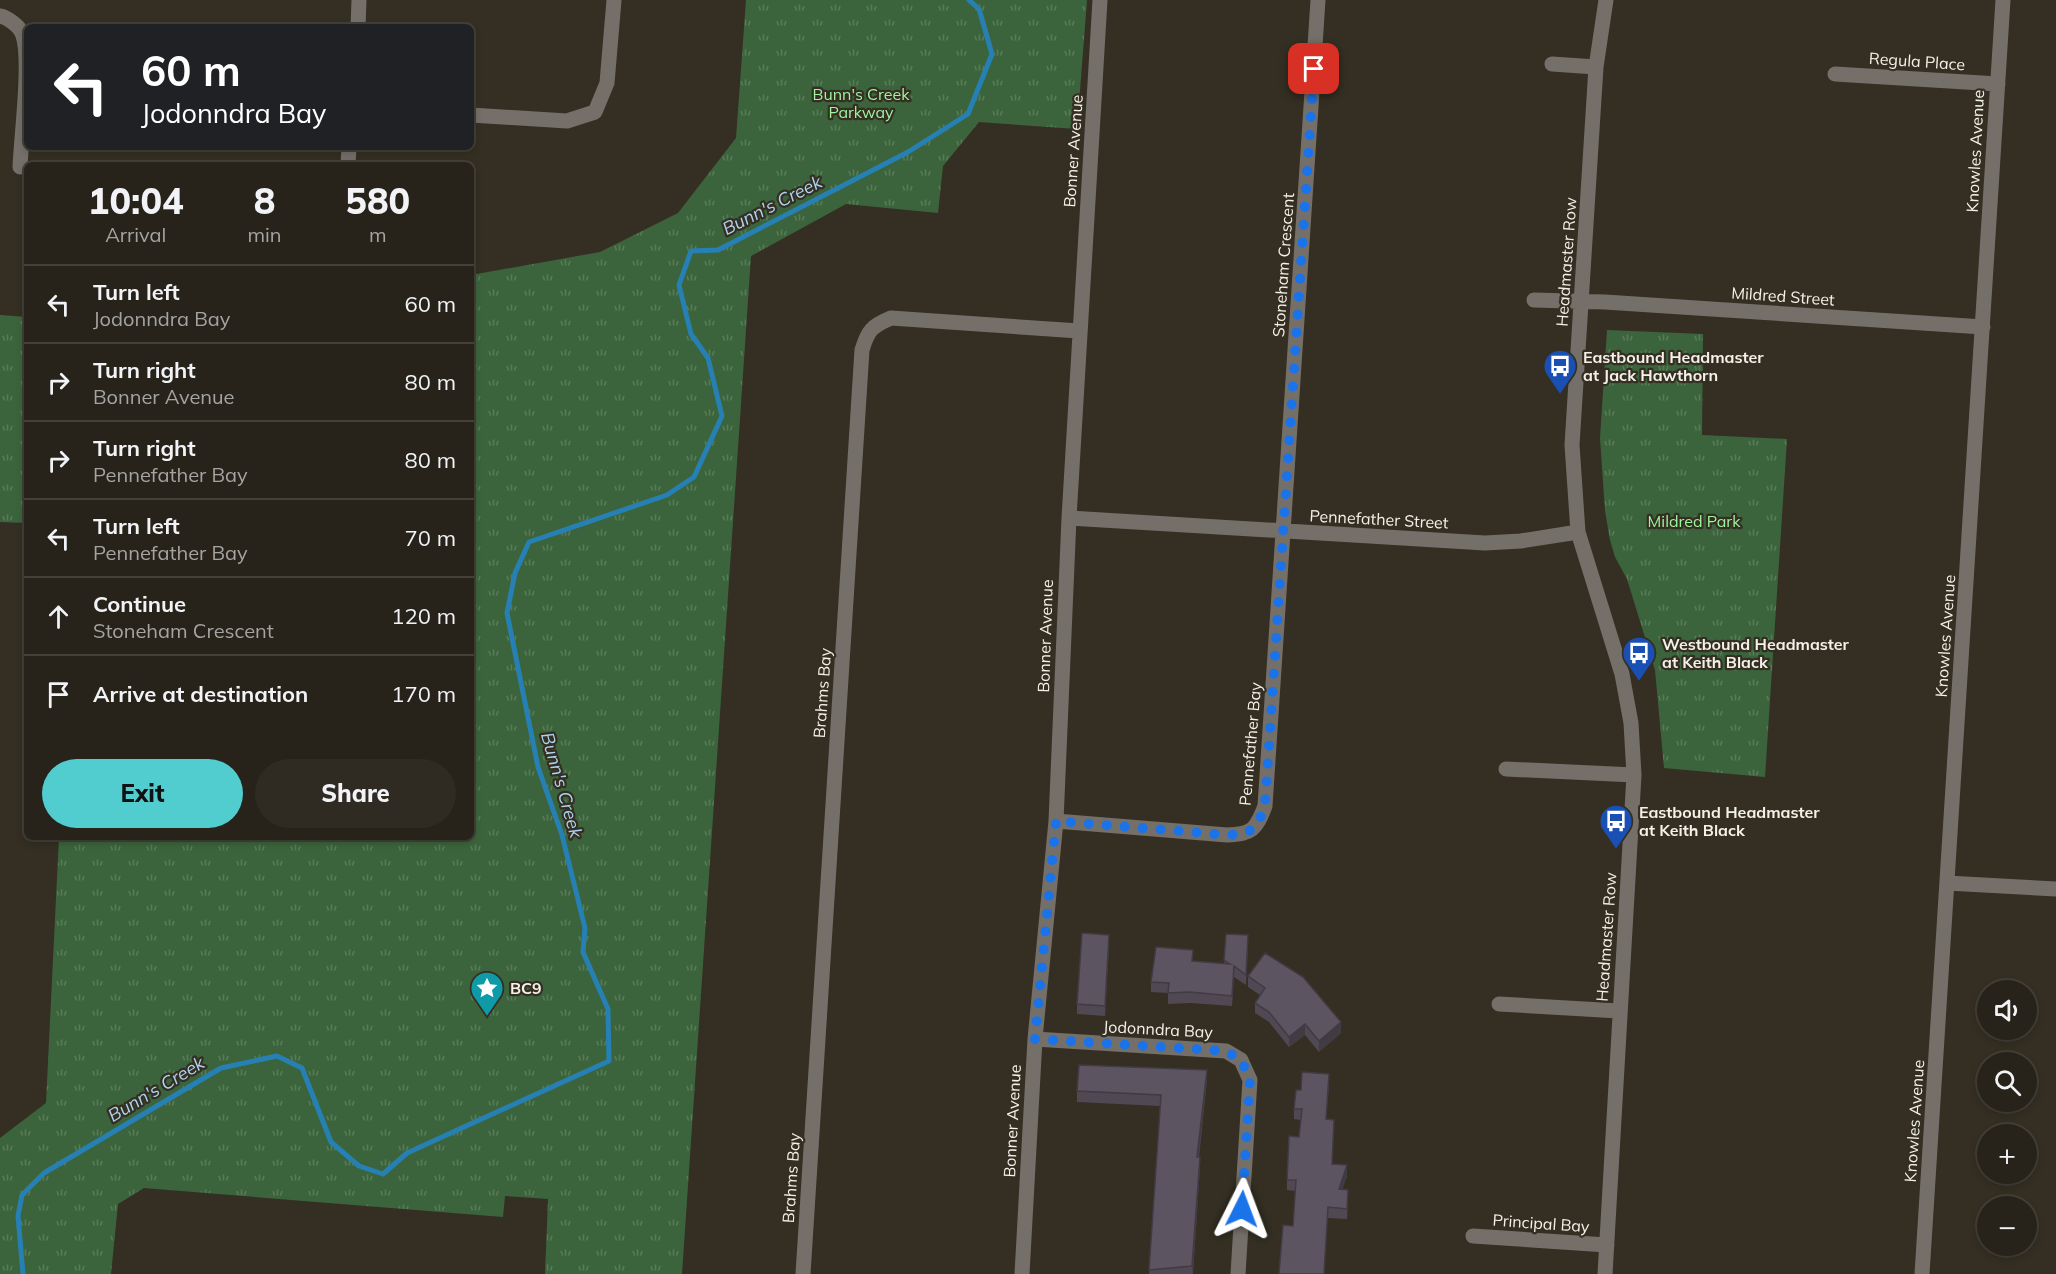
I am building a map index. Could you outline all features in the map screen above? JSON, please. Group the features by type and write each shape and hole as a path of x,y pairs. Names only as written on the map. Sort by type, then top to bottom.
{"street":[{"path":"358,24 359,0"},
{"path":"474,115 567,121 595,112 607,83 614,0"},
{"name":"Bonner Avenue","path":"1022,1274 1035,1039 1056,821 1079,331 1100,0"},
{"name":"Stoneham Crescent","path":"1285,532 1318,0"},
{"name":"Headmaster Row","path":"1605,1274 1634,775 1631,723 1622,674 1578,532 1572,445 1596,67 1606,0"},
{"name":"Knowles Avenue","path":"1922,1274 2003,0"},
{"path":"0,16 5,17 21,31 24,42"},
{"path":"1552,64 1596,67"},
{"name":"Regula Place","path":"1835,74 1998,84"},
{"path":"20,167 24,102"},
{"name":"Mildred Street","path":"1534,300 1581,301 1983,327"},
{"name":"Brahms Bay","path":"803,1274 862,350 866,335 875,325 891,318 1079,331"},
{"name":"Pennefather Street","path":"1069,518 1485,543 1521,541 1578,532"},
{"name":"Pennefather Bay","path":"1056,821 1227,835 1246,834 1259,822 1265,806 1285,532"},
{"path":"1506,769 1634,775"},
{"path":"1947,883 2056,888"},
{"path":"1499,1004 1619,1011"},
{"name":"Jodonndra Bay","path":"1035,1039 1226,1051 1241,1060 1250,1080 1239,1274"},
{"name":"Principal Bay","path":"1473,1236 1607,1245"}],"green space":[{"name":"Bunn's Creek Parkway","path":"746,0 1087,0 1077,129 979,122 943,166 938,213 846,204 751,256 682,1274 545,1274 548,1199 505,1196 503,1217 144,1188 118,1204 111,1274 0,1274 0,1138 46,1103 59,840 474,840 474,274 600,252 678,213 736,138"},
{"path":"0,315 24,317 24,523 0,522"},
{"name":"Mildred Park","path":"1607,330 1703,334 1702,435 1787,439 1765,777 1664,768 1655,670 1627,579 1615,557 1605,511 1600,438"}],"building":[{"path":"1082,933 1109,935 1105,1006 1077,1004"},
{"path":"1226,934 1248,935 1246,975 1234,966 1232,996 1190,992 1168,993 1169,983 1151,982 1156,947 1193,950 1192,961 1230,964 1224,960"},
{"path":"1265,953 1303,977 1341,1022 1319,1041 1305,1024 1289,1037 1269,1012 1255,1003 1265,988 1248,976"},
{"path":"1079,1065 1207,1070 1197,1157 1200,1157 1192,1266 1149,1270 1161,1095 1077,1091"},
{"path":"1302,1072 1329,1074 1326,1119 1334,1120 1332,1164 1347,1165 1339,1189 1348,1190 1347,1209 1328,1207 1324,1274 1279,1274 1283,1225 1293,1226 1296,1180 1287,1180 1289,1136 1299,1137 1302,1109 1294,1109 1296,1090 1301,1090"}],"waterway":[{"name":"Bunn's Creek","path":"23,1274 18,1216 22,1195 44,1173 221,1068 277,1056 302,1068 331,1142 359,1166 383,1174 407,1153 609,1061 608,1009 583,952 585,928 562,835 538,767 507,613 515,573 529,542 667,495 694,477 722,416 708,358 691,334 679,285 691,251 718,250 908,152 968,114 992,54 979,9 969,0"}],"place":[{"name":"Eastbound Headmaster at Jack Hawthorn","path":"1560,395"},
{"name":"Westbound Headmaster at Keith Black","path":"1639,682"},
{"name":"Eastbound Headmaster at Keith Black","path":"1616,850"},
{"name":"BC9","path":"487,1017"}],"route":[{"path":"1242,1209 1250,1080 1241,1060 1226,1051 1035,1039 1056,821 1227,835 1246,834 1259,822 1265,806 1314,69"}]}
